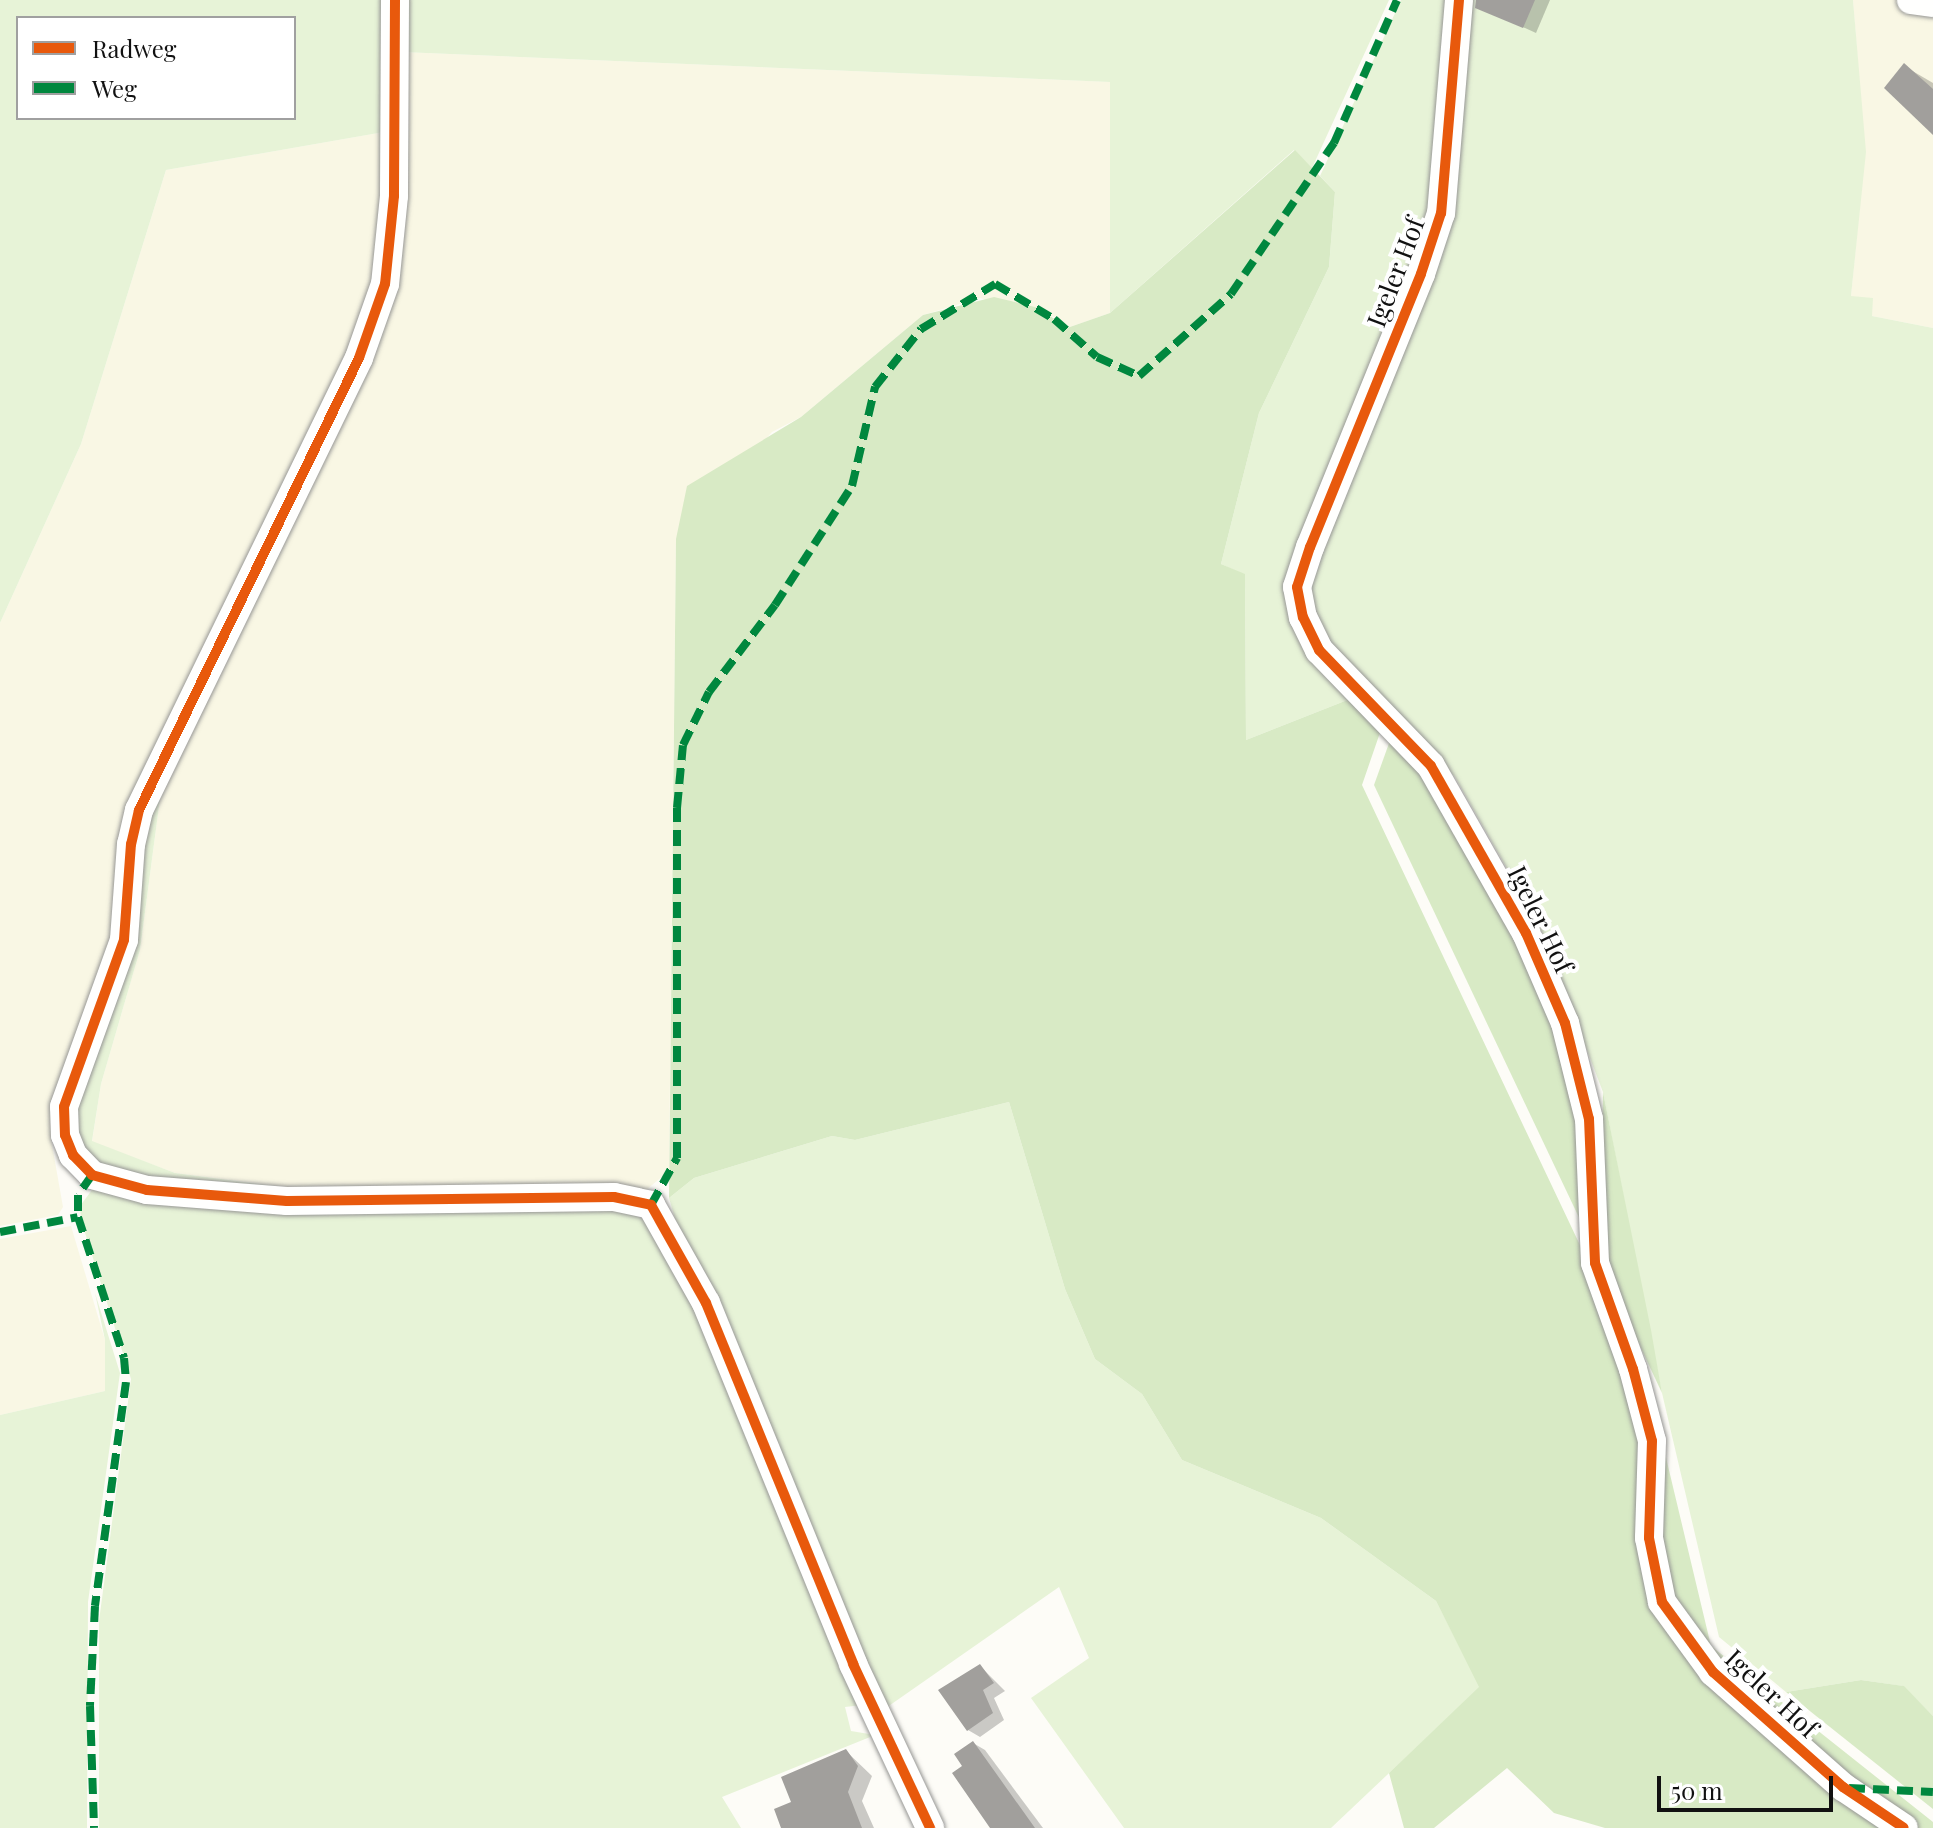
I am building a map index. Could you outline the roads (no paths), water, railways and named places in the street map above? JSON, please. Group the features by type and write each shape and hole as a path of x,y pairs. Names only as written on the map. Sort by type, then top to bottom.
{"street":[{"path":"395,0 394,196 385,284 359,358 139,810 131,844 124,940 68,1095 65,1135 73,1155 92,1175 147,1190 287,1201 614,1197 651,1205 706,1303 853,1664 898,1751 930,1828"},
{"name":"Igeler Hof","path":"1459,0 1441,213 1421,274 1310,547 1297,587 1303,617 1319,650 1431,766 1526,933 1565,1023 1589,1119 1595,1263 1633,1369 1652,1441 1649,1538 1662,1602 1713,1672 1843,1787 1904,1828"},
{"path":"1911,0 1933,3"}]}
